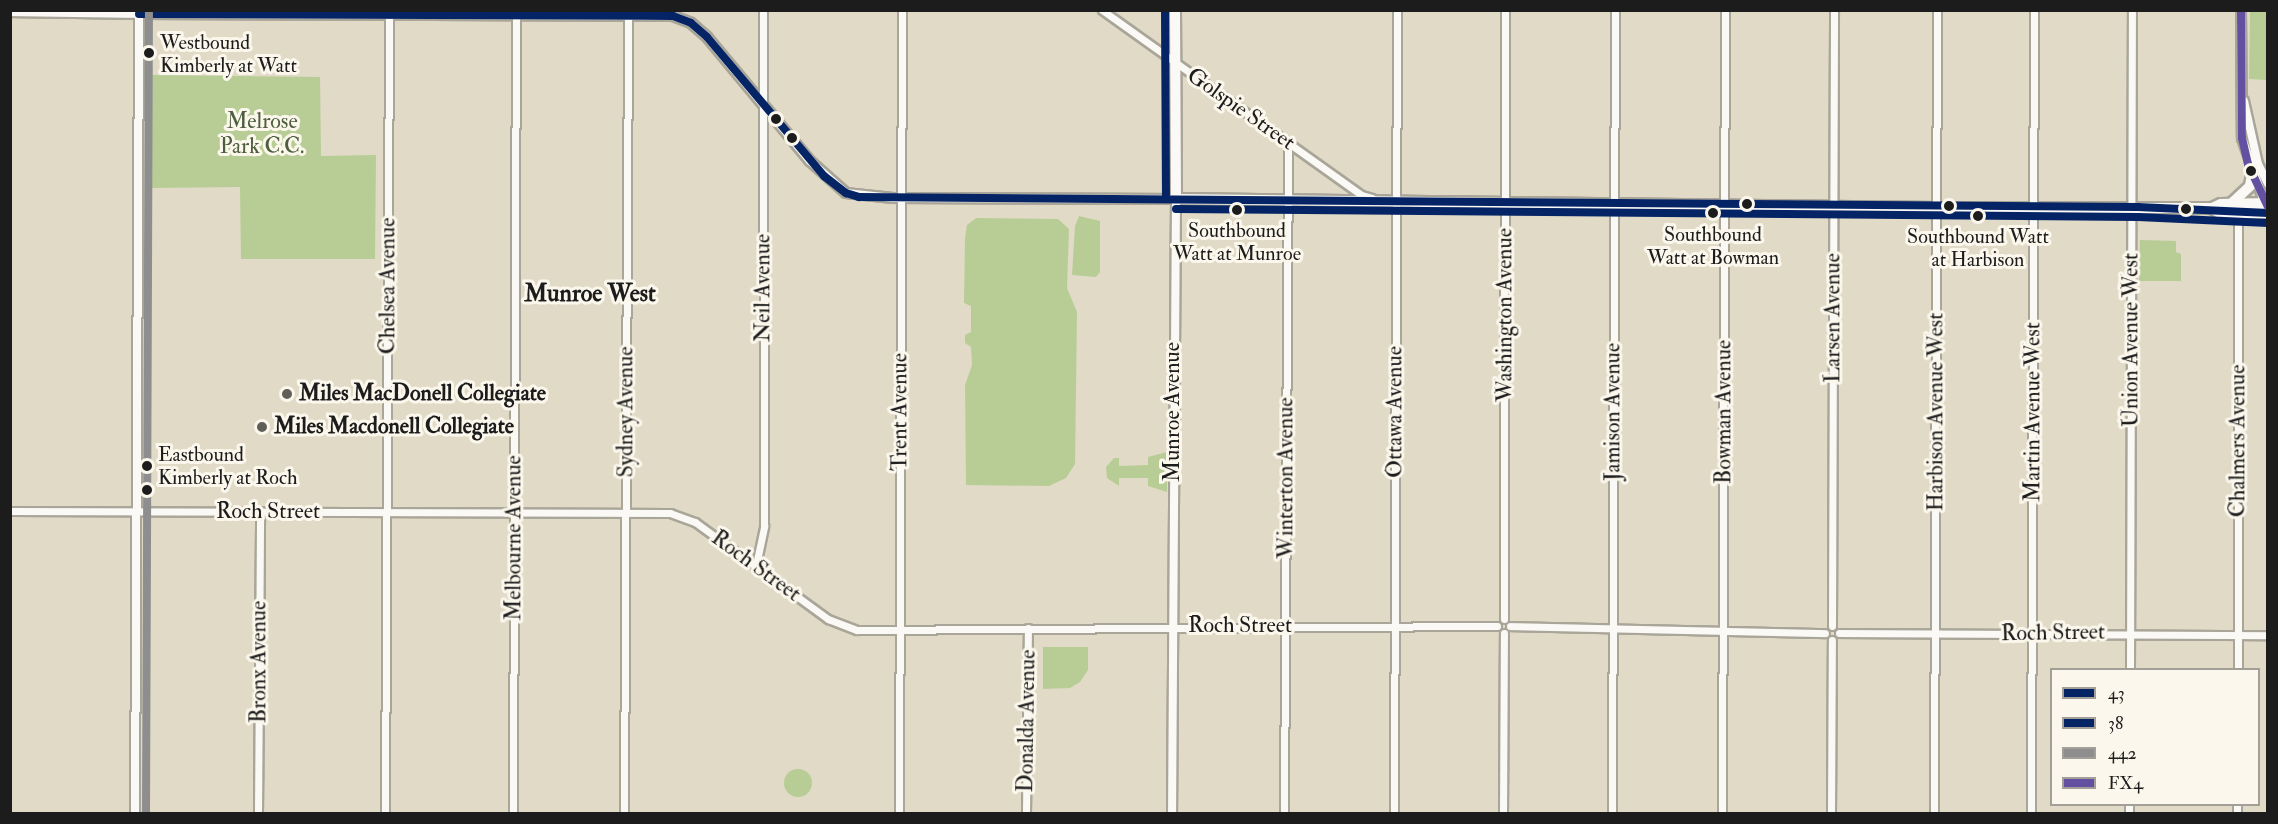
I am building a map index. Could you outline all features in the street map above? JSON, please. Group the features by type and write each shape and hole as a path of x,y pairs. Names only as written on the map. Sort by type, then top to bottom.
{"main road":[{"name":"Munroe Avenue","path":"1175,10 1176,199"},
{"path":"2235,209 2250,186 2252,172"},
{"path":"1176,199 1937,208 2235,209 2267,207"}],"street":[{"name":"Neil Avenue","path":"756,565 764,526 763,10"},
{"name":"Trent Avenue","path":"899,813 902,10"},
{"name":"Golspie Street","path":"1102,10 1361,195 1383,202"},
{"name":"Ottawa Avenue","path":"1394,813 1397,10"},
{"name":"Washington Avenue","path":"1504,619 1505,10"},
{"name":"Jamison Avenue","path":"1612,813 1615,10"},
{"name":"Bowman Avenue","path":"1722,813 1725,10"},
{"name":"Larsen Avenue","path":"1832,626 1834,10"},
{"name":"Harbison Avenue West","path":"1934,813 1937,10"},
{"name":"Martin Avenue West","path":"2031,813 2034,10"},
{"name":"Union Avenue West","path":"2130,668 2132,10"},
{"path":"2241,10 2242,138 2252,172 2267,207"},
{"path":"10,12 628,12 660,14 692,23 835,187 859,197 1176,199"},
{"path":"135,813 139,12"},
{"name":"Chelsea Avenue","path":"385,813 389,12"},
{"name":"Melbourne Avenue","path":"513,813 516,12"},
{"name":"Sydney Avenue","path":"624,813 628,12"},
{"path":"2241,83 2258,164 2268,184"},
{"name":"Winterton Avenue","path":"1284,813 1288,142"},
{"name":"Munroe Avenue","path":"1172,813 1176,199"},
{"name":"Chalmers Avenue","path":"2235,209 2238,668"},
{"name":"Roch Street","path":"10,511 514,512 680,515 756,565 828,619 857,630 1172,625 1497,626"},
{"name":"Bronx Avenue","path":"258,813 260,511"},
{"path":"1504,633 1497,626 1504,619 1510,626 1613,626 1723,632 1825,633 1832,640"},
{"path":"1503,813 1504,633 1510,626"},
{"path":"1825,633 1832,626 1839,633 1832,640 1831,813"},
{"name":"Donalda Avenue","path":"1026,813 1028,628"},
{"name":"Roch Street","path":"1839,633 2268,635"}],"green space":[{"path":"2250,11 2267,11 2267,80 2249,79"},
{"name":"Melrose Park C.C.","path":"152,75 320,77 321,156 376,155 375,259 241,259 240,187 151,188"},
{"path":"1079,216 1100,221 1100,272 1096,277 1072,275 1075,226"},
{"path":"976,218 1058,219 1069,229 1067,288 1077,312 1075,464 1066,478 1049,486 966,485 965,385 972,365 971,347 965,343 965,335 971,332 971,306 964,303 965,238 967,225"},
{"path":"2140,240 2176,241 2176,252 2181,254 2181,281 2139,281"},
{"path":"1167,452 1167,492 1148,486 1148,478 1119,478 1119,486 1107,478 1106,467 1114,458 1119,458 1119,466 1148,465 1148,457"},
{"path":"1043,647 1088,647 1088,670 1080,682 1070,688 1043,689"},
{"path":"798,769 808,773 812,783 808,793 798,797 788,793 784,783 788,773"}],"transit line":[{"name":"442","path":"146,814 149,10"},
{"name":"38","path":"1165,10 1166,199"},
{"name":"FX4","path":"2241,10 2242,138 2248,164 2268,207"},
{"name":"43","path":"139,14 673,16 691,23 707,37 824,176 846,193 859,197 2138,207 2268,213"},
{"name":"38","path":"1176,209 2138,217 2268,223"}],"place":[{"name":"Westbound Kimberly at Watt","path":"149,53"},
{"name":"Southbound Watt at Munroe","path":"1237,210"},
{"name":"Southbound Watt at Bowman","path":"1713,213"},
{"name":"Southbound Watt at Harbison","path":"1978,216"},
{"name":"Miles MacDonell Collegiate","path":"287,394"},
{"name":"Miles Macdonell Collegiate","path":"262,427"},
{"name":"Eastbound Kimberly at Roch","path":"147,466"}],"district":[{"name":"Munroe West","path":"590,294"}]}
